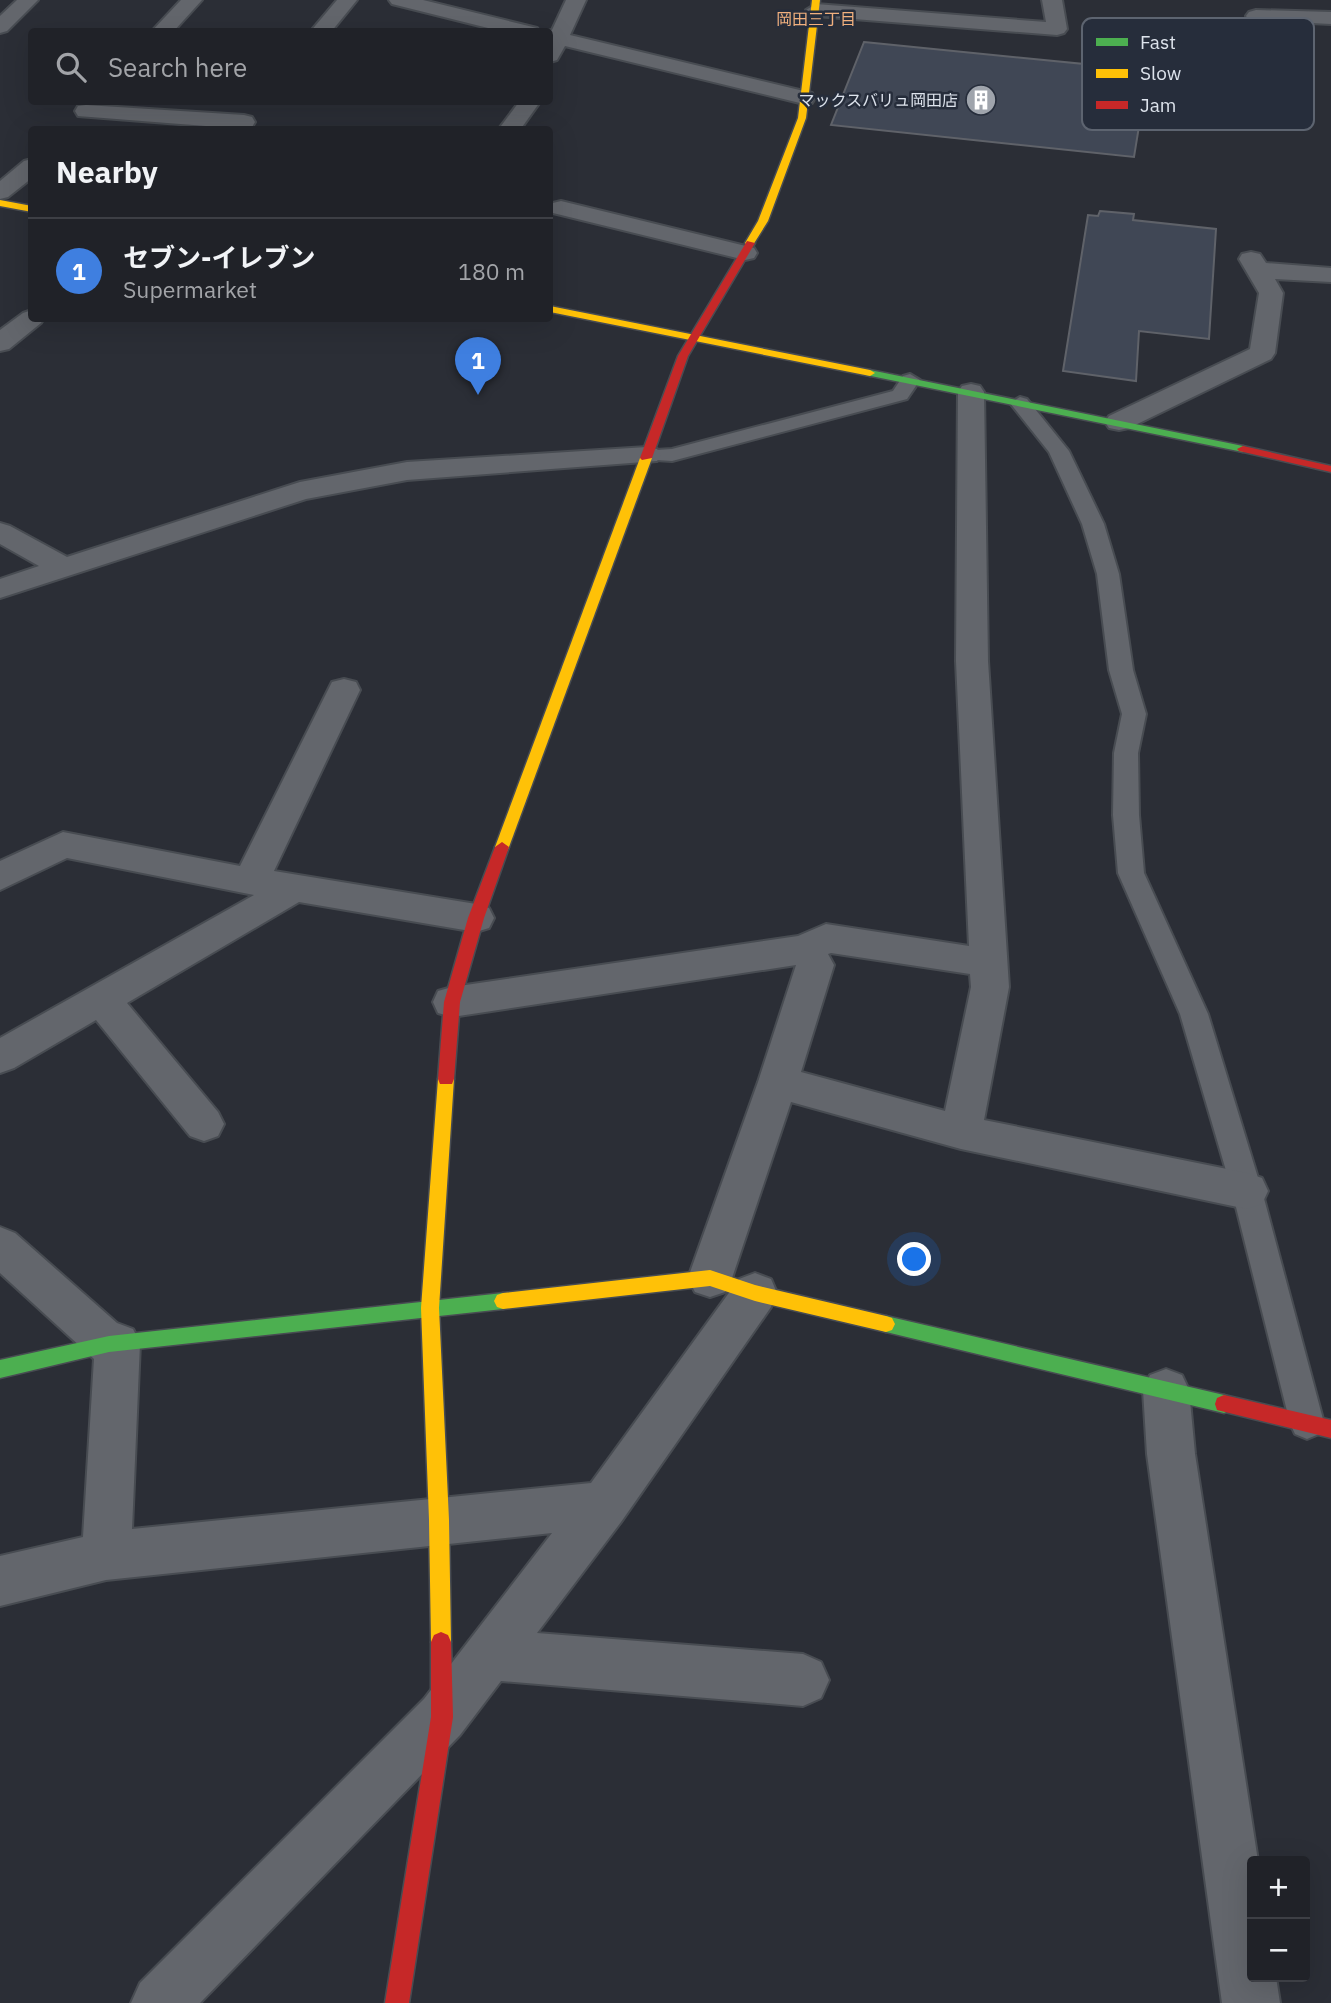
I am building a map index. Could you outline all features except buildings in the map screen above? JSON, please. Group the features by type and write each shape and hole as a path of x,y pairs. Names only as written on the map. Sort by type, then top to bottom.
{"street":[{"path":"0,27 29,0"},
{"path":"165,28 192,0"},
{"path":"323,28 347,0"},
{"path":"398,0 514,28"},
{"path":"553,42 576,0"},
{"path":"397,2003 442,1717 439,1520 430,1308 452,1002 476,918 683,356 762,220 802,118 816,5 897,8 1057,29 1052,0"},
{"path":"1256,16 1331,18"},
{"path":"553,44 804,98"},
{"path":"242,126 259,105"},
{"path":"512,126 527,105"},
{"path":"71,126 90,106 234,126"},
{"path":"0,192 28,169"},
{"path":"0,203 28,208"},
{"path":"561,208 745,253"},
{"path":"1119,422 1262,353 1272,293 1254,265 1331,275"},
{"path":"553,310 1119,422 1331,469"},
{"path":"0,343 28,320"},
{"path":"961,1132 990,987 972,661 971,392"},
{"path":"0,589 313,488 407,471 647,455"},
{"path":"0,532 65,568"},
{"path":"251,881 344,690"},
{"path":"0,877 63,845 251,881 476,918"},
{"path":"0,1056 295,888"},
{"path":"452,1002 806,949 826,938 989,963"},
{"path":"710,1278 778,1082 815,965 806,949"},
{"path":"101,999 204,1124"},
{"path":"778,1082 961,1132 1247,1191"},
{"path":"0,1246 113,1343"},
{"path":"0,1369 113,1343 710,1278 755,1293 1319,1426"},
{"path":"160,2003 442,1717 604,1505 755,1293"},
{"path":"106,1556 113,1343"},
{"path":"1166,1390 1171,1454 1251,2003"},
{"path":"0,1581 106,1556 604,1505"},
{"path":"489,1655 803,1680"}],"lane":[{"path":"647,455 672,455 900,395 910,380"},
{"path":"1020,403 1059,451 1093,524 1108,574 1121,670 1134,714 1126,753 1126,815 1131,873 1194,1014 1319,1426"}],"traffic: fast":[{"path":"870,373 1243,449"},
{"path":"0,1369 109,1344 503,1301"},
{"path":"886,1324 1224,1404"}],"traffic: slow":[{"path":"750,243 763,221 802,118 816,0"},
{"path":"0,203 28,208"},
{"path":"553,310 870,373"},
{"path":"502,847 646,458"},
{"path":"441,1642 430,1308 446,1079"},
{"path":"503,1301 710,1278 755,1293 886,1324"}],"traffic: jam":[{"path":"646,458 683,356 750,243"},
{"path":"1243,449 1331,469"},
{"path":"446,1079 452,1002 476,918 502,847"},
{"path":"1224,1404 1331,1429"},
{"path":"397,2003 442,1717 441,1642"}],"place":[{"name":"マックスバリュ岡田店","path":"981,100"},
{"name":"セブン-イレブン","path":"478,395"}],"district":[{"name":"岡田三丁目","path":"816,19"}]}
